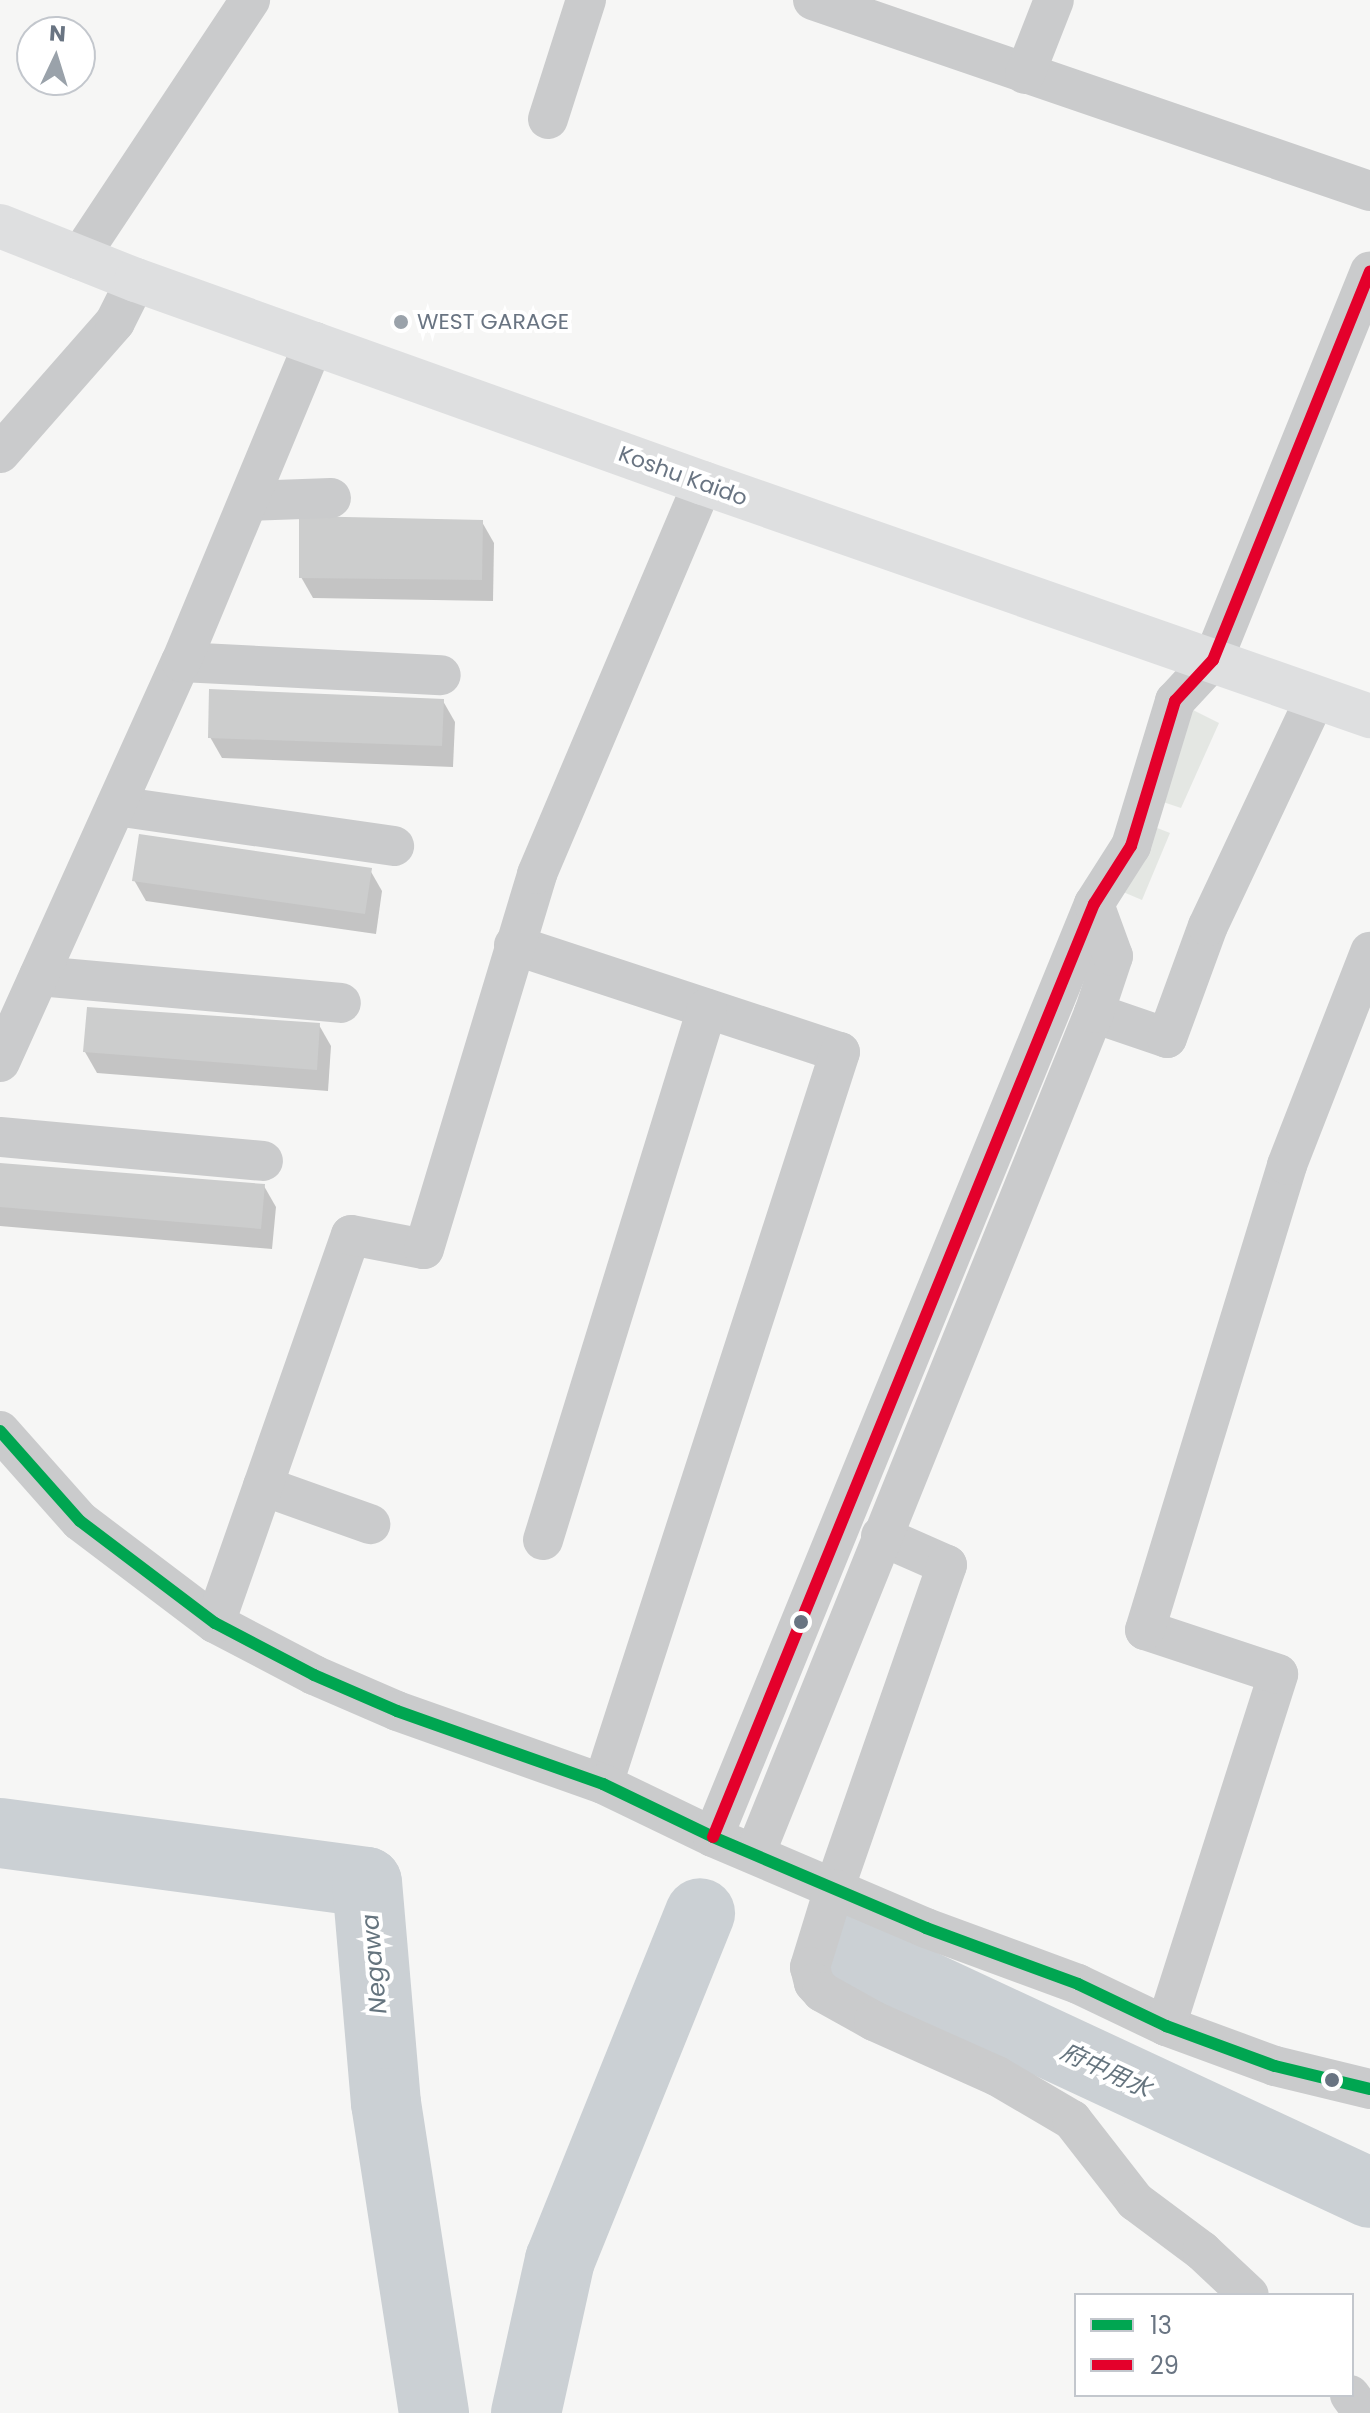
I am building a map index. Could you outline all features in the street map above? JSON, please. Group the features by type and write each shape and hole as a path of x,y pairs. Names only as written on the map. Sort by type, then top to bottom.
{"main road":[{"name":"Koshu Kaido","path":"0,226 78,259 703,483 1370,716"}],"street":[{"path":"78,259 250,0"},
{"path":"548,119 586,0"},
{"path":"813,0 1370,191"},
{"path":"1025,74 1054,0"},
{"path":"755,1854 881,1536 1094,904 1131,846 1175,701 1213,660 1370,272"},
{"path":"0,453 115,322 136,280"},
{"path":"0,1062 181,662 314,342"},
{"path":"215,1623 351,1235 424,1249 537,874 703,483"},
{"path":"249,501 331,498"},
{"path":"181,662 441,675"},
{"path":"1094,1013 1167,1038 1208,926 1316,696"},
{"path":"116,806 394,846"},
{"path":"713,1837 977,1244 1094,1013 1113,956 1094,904"},
{"path":"514,945 840,1052 603,1784"},
{"path":"1166,2026 1278,1674 1145,1630 1287,1165 1370,952"},
{"path":"39,976 341,1003"},
{"path":"543,1540 707,1009"},
{"path":"0,1137 263,1161"},
{"path":"0,1431 80,1521 215,1623 397,1711 603,1784 713,1837 834,1889 1065,1979 1166,2026 1275,2066 1370,2089"},
{"path":"263,1486 370,1524"},
{"path":"881,1536 947,1565 834,1889 810,1967 822,1992 997,2076 1072,2120 1110,2175 1135,2201 1202,2251 1247,2293"}],"shaded area":[{"path":"1189,708 1219,723 1181,808 1160,801"},
{"path":"1152,826 1170,833 1142,900 1116,889"}],"building":[{"path":"299,516 483,520 482,580 299,578"},
{"path":"209,689 444,699 442,746 208,738"},
{"path":"139,834 372,868 365,914 132,881"},
{"path":"87,1007 320,1023 317,1070 83,1052"},
{"path":"0,1163 265,1184 261,1229 0,1207"}],"waterway":[{"name":"Negawa","path":"0,1833 367,1882 386,2103 434,2413"},
{"path":"526,2413 560,2260 700,1913"},
{"name":"府中用水","path":"842,1947 1370,2193"}],"transit line":[{"name":"29","path":"713,1837 1094,904 1131,846 1175,701 1213,660 1370,272"},
{"name":"13","path":"0,1431 80,1521 215,1623 314,1675 397,1711 603,1784 713,1837 926,1928 1078,1984 1166,2026 1275,2066 1370,2089"}],"place":[{"name":"WEST GARAGE","path":"401,322"}]}
